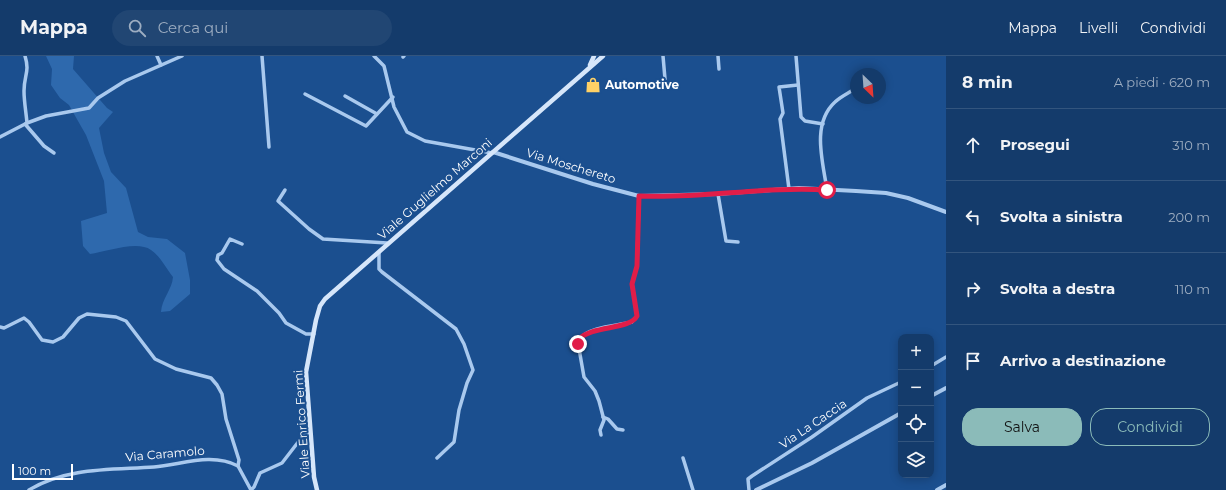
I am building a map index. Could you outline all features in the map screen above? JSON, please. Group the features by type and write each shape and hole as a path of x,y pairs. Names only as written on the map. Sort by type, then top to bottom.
{"main road":[{"name":"Viale Guglielmo Marconi","path":"314,334 319,311 325,299 387,243 587,70 598,57"},
{"name":"Viale Enrico Fermi","path":"314,334 306,372 310,430 317,490"}],"street":[{"path":"25,56 28,68 24,78 26,123 44,146 54,153"},
{"path":"157,56 160,65"},
{"path":"0,137 26,123 46,116 89,108 98,98 125,81 182,56"},
{"path":"262,56 269,147"},
{"path":"374,56 384,66 393,97 394,107 407,132 425,141 492,153"},
{"path":"663,56 665,79"},
{"path":"718,56 719,69"},
{"path":"796,56 801,117 805,121 823,124"},
{"path":"788,189 780,119 783,113 779,87 798,84"},
{"path":"827,190 820,142 823,124 830,108 835,102 850,92"},
{"path":"305,94 366,126 393,97"},
{"path":"345,96 377,114"},
{"name":"Via Moschereto","path":"492,153 593,184 641,196 718,194 788,189 886,193 908,198 946,212"},
{"path":"285,190 278,201 309,229 323,239 387,243"},
{"path":"718,194 726,241 738,242"},
{"path":"601,435 600,430 603,417 595,391 584,376 579,358 579,339 602,328 632,322 637,316 632,284 637,266 641,196"},
{"path":"242,244 230,239 222,253 218,254 218,260 224,268 257,291 279,313 286,323 306,334 314,334"},
{"path":"379,251 378,265 382,272 456,330 464,344 473,372 467,383 458,416 454,442 437,458"},
{"path":"0,327 4,328 24,318 29,322 42,340 53,342 63,337 79,318 87,314 116,317 126,321 155,359 176,369 211,378 217,385 222,394 226,418 240,460 238,466 251,490 254,487 260,473 282,463 298,441 310,430"},
{"path":"934,364 946,357"},
{"name":"Via La Caccia","path":"749,490 748,479 752,476 812,437 867,398 898,383"},
{"path":"934,394 946,388"},
{"path":"756,490 812,463 898,415"},
{"path":"603,417 608,419 617,429 623,430"},
{"path":"683,458 693,490"},
{"name":"Via Caramolo","path":"29,490 41,483 61,476 98,469 156,467 189,460 211,460 238,466"},
{"path":"937,490 946,485"}],"shaded area":[{"path":"46,56 74,56 73,69 107,108 113,112 99,128 104,153 111,172 126,188 138,232 148,237 167,239 185,253 190,280 190,294 170,311 161,312 163,302 171,286 173,277 160,259 151,250 145,247 130,246 90,254 83,246 81,221 107,213 104,181 86,135 69,105 60,98 51,85 52,69"}],"place":[{"name":"Automotive","path":"593,85"}],"route":[{"path":"578,344 581,336 602,328 632,322 636,319 637,316 632,284 637,266 638,255 639,196 718,194 799,188 827,190"}]}
